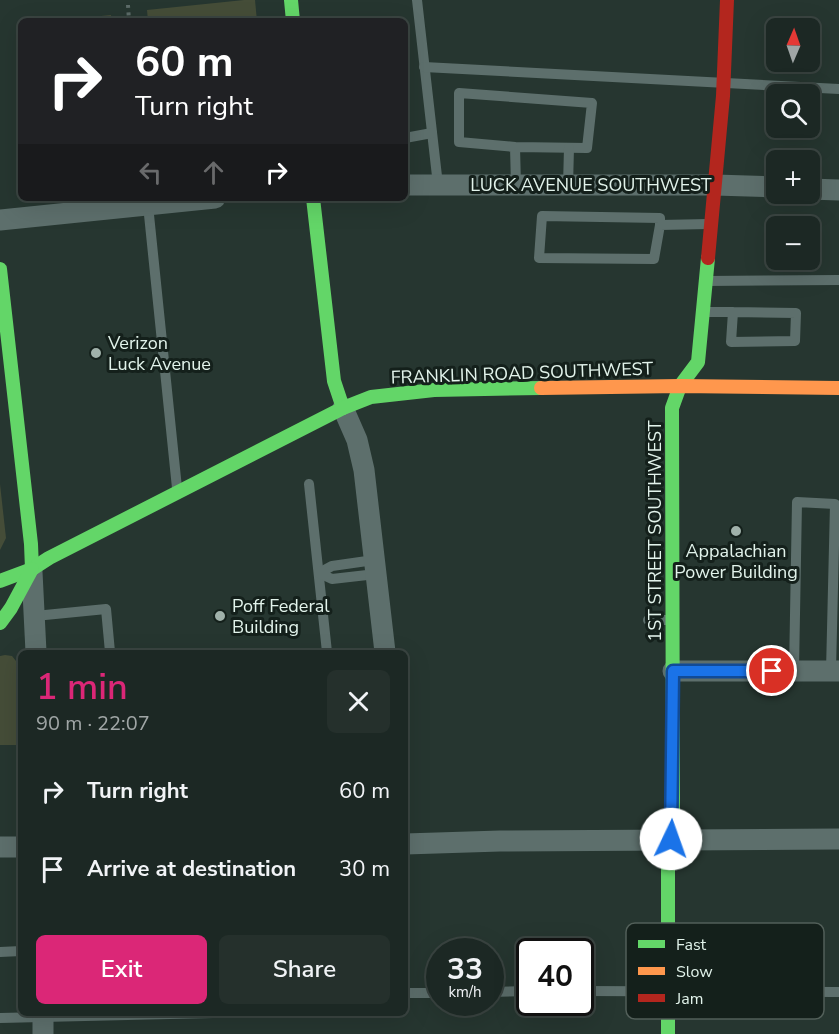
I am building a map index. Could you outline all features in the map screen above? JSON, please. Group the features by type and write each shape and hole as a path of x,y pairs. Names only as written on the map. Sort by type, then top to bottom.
{"street":[{"path":"291,0 293,18"},
{"name":"1ST STREET SOUTHWEST","path":"668,923 673,671 672,408 680,386 698,362 715,184 727,0"},
{"name":"LUCK AVENUE SOUTHWEST","path":"408,185 715,184 766,186"},
{"path":"820,189 839,190"},
{"path":"0,220 186,201"},
{"path":"313,201 334,381 357,440 364,470 385,650"},
{"path":"0,268 3,331 32,569 36,650"},
{"name":"FRANKLIN ROAD SOUTHWEST","path":"0,580 32,569 49,558 343,408 370,397 434,390 680,386 839,388"},
{"path":"0,623 11,608 32,569"},
{"path":"673,671 835,671"},
{"path":"408,837 839,839"},
{"path":"0,847 18,847"}],"lane":[{"path":"417,0 438,185"},
{"path":"424,67 839,89"},
{"path":"459,93 592,103 587,148 515,147 459,142 459,93"},
{"path":"408,138 432,134"},
{"path":"515,147 516,185"},
{"path":"568,185 569,148"},
{"path":"148,205 178,492"},
{"path":"542,216 660,218 660,225 654,259 539,258 542,216"},
{"path":"660,225 711,224"},
{"path":"706,281 839,280"},
{"path":"703,312 733,312 796,313 795,341 730,342 733,312"},
{"path":"309,484 327,650"},
{"path":"794,671 797,502 835,504 835,671"},
{"path":"319,573 332,566 375,567"},
{"path":"35,616 106,609 110,650"},
{"path":"648,620 673,620"},
{"path":"0,952 18,951"},
{"path":"594,991 626,990"},
{"path":"824,992 839,992"},
{"path":"408,993 426,993"},
{"path":"0,1018 43,1021 161,1016"}],"path":[{"path":"128,5 129,18"}],"green space":[{"path":"255,0 257,18 148,18 147,10"},
{"path":"111,15 111,18 82,18"},
{"path":"0,484 6,538 0,550"},
{"path":"0,656 12,656 18,664 18,745 0,745"}],"traffic: fast":[{"path":"291,0 293,18"},
{"path":"313,201 334,381 343,408"},
{"path":"668,923 668,860 673,818 672,408 680,386 698,362 708,258"},
{"path":"0,269 32,569"},
{"path":"0,581 32,569 49,558 343,408 371,397 434,390 541,388"},
{"path":"0,623 11,608 32,569"},
{"path":"668,1019 668,1034"}],"traffic: slow":[{"path":"541,388 680,386 839,388"}],"traffic: jam":[{"path":"708,258 723,96 727,0"}],"place":[{"name":"Verizon Luck Avenue","path":"96,353"},
{"name":"Appalachian Power Building","path":"736,531"},
{"name":"Poff Federal Building","path":"220,616"}],"route":[{"path":"671,839 673,671 772,671"}]}
